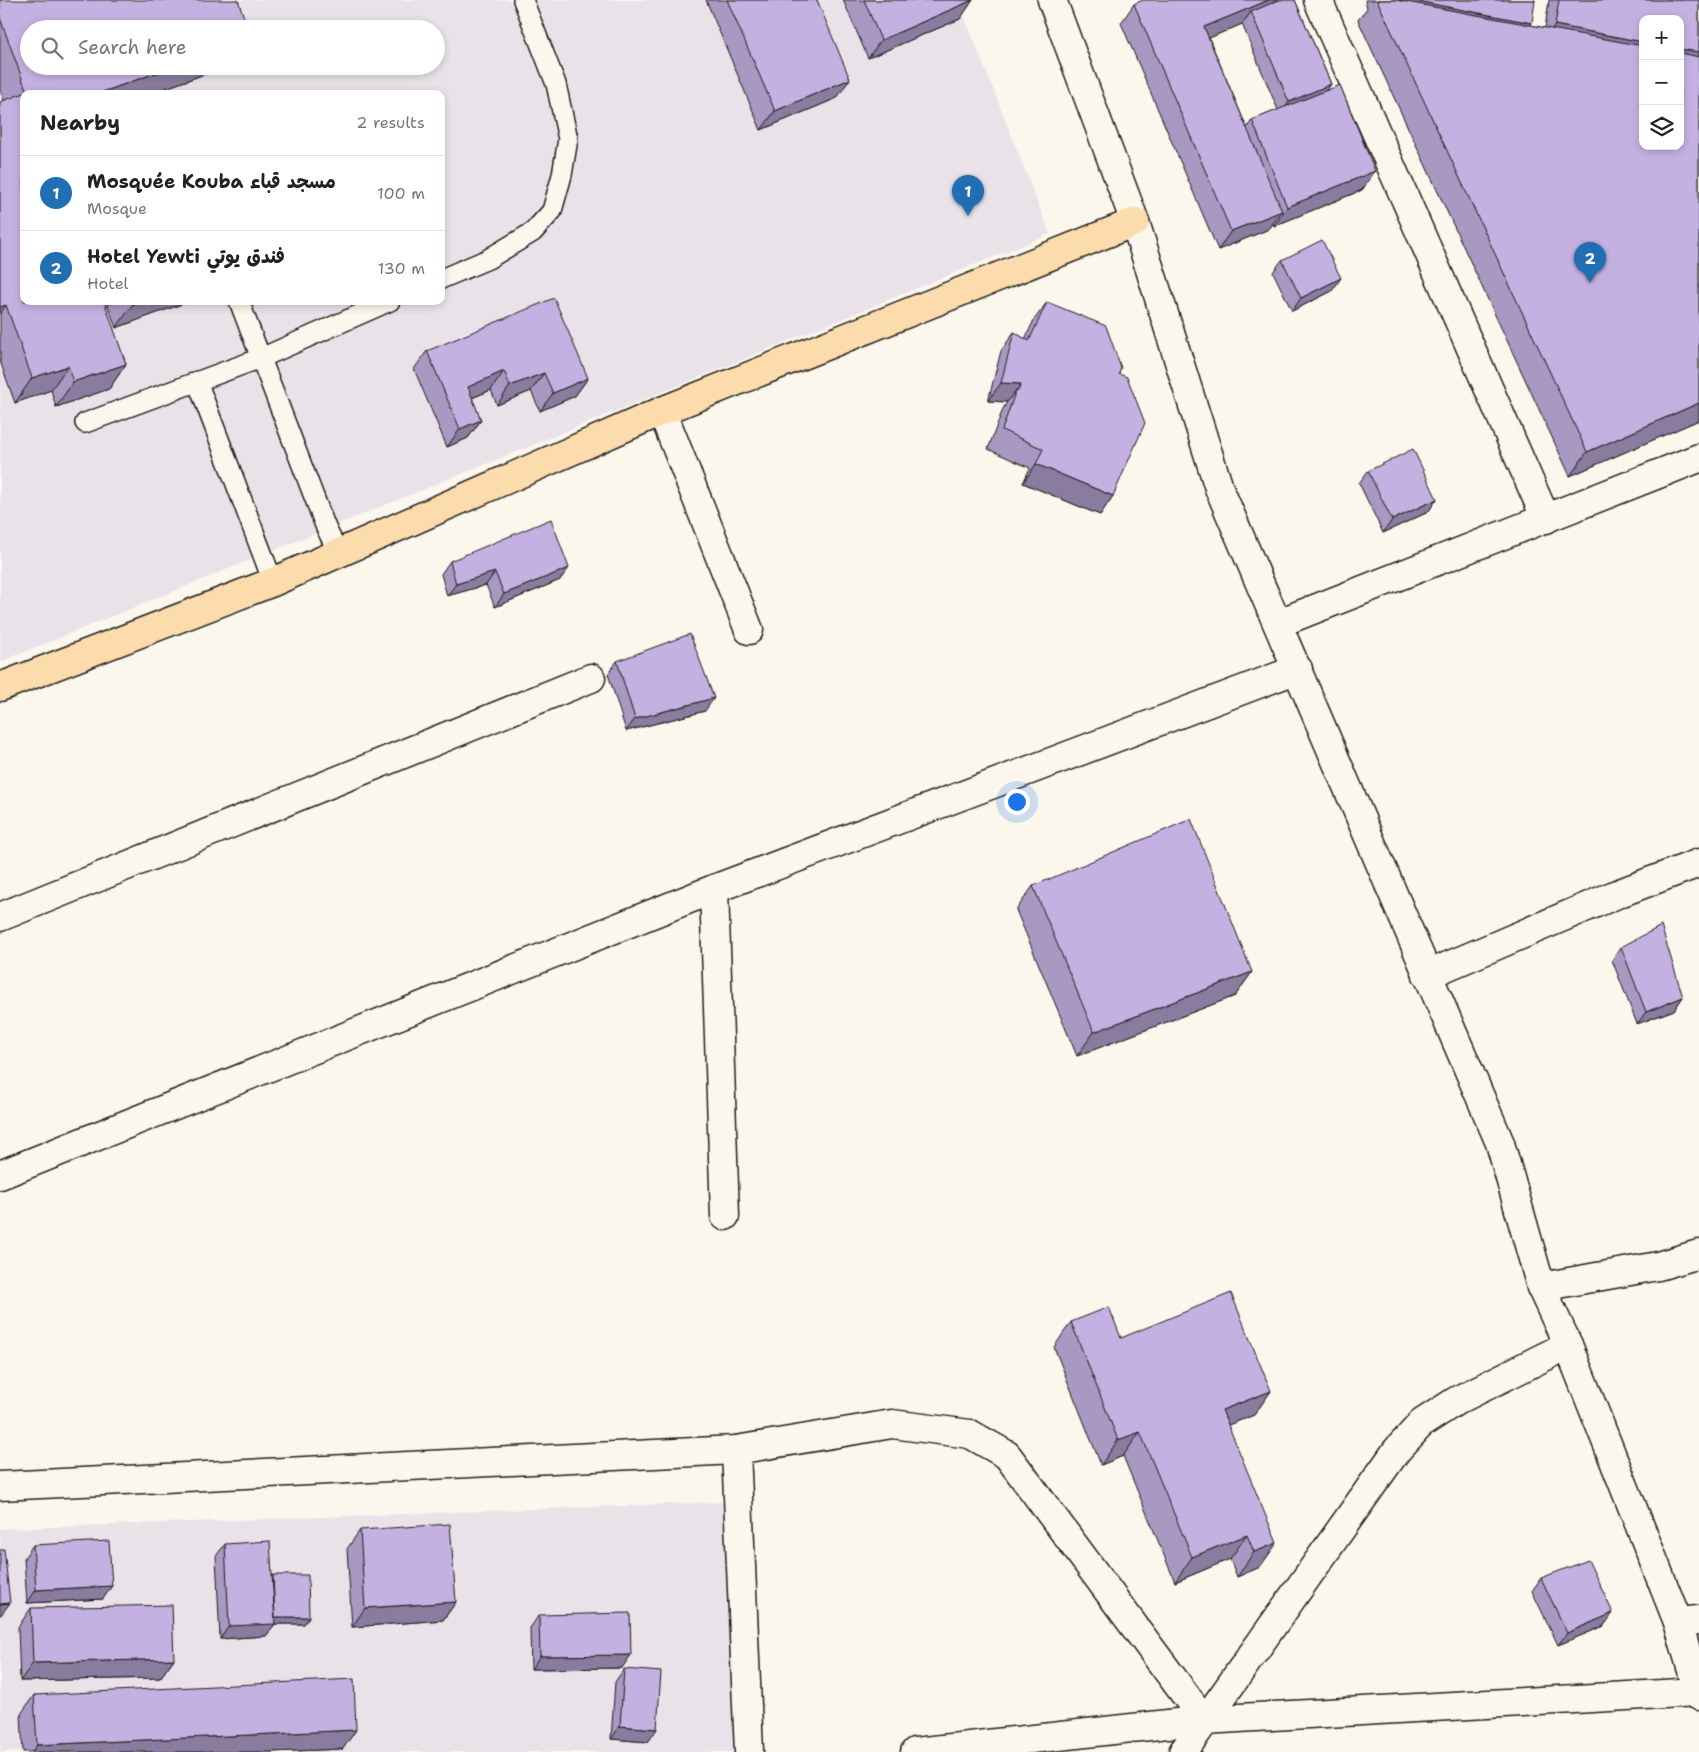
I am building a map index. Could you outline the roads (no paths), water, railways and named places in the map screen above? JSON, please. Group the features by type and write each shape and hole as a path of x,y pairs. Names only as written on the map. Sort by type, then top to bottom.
{"main road":[{"path":"0,687 273,582 662,411 1135,222"}],"street":[{"path":"915,1752 1204,1720 1699,1694 1688,1621 1541,1287 1500,1143 1220,488 1135,222 1052,0"},
{"path":"1318,0 1546,519"},
{"path":"662,411 749,630"},
{"path":"1279,624 1699,458"},
{"path":"0,1175 714,889 1298,669"},
{"path":"0,917 592,678"},
{"path":"1428,975 1617,894 1699,863"},
{"path":"714,889 725,1216"},
{"path":"1541,1287 1658,1266 1699,1254"},
{"path":"1183,1752 1397,1450 1422,1423 1456,1401 1568,1345"},
{"path":"0,1486 736,1450 892,1424 970,1434 1007,1456 1204,1720"},
{"path":"736,1450 749,1752"}],"lane":[{"path":"445,277 488,258 533,232 552,211 562,175 568,139 556,84 523,0"},
{"path":"241,305 326,528 338,552"},
{"path":"85,424 262,358 381,305"},
{"path":"197,381 273,582"}],"place":[{"name":"Mosquée Kouba مسجد قباء","path":"968,216"},
{"name":"Hotel Yewti فندق يوتي","path":"1590,283"}]}
